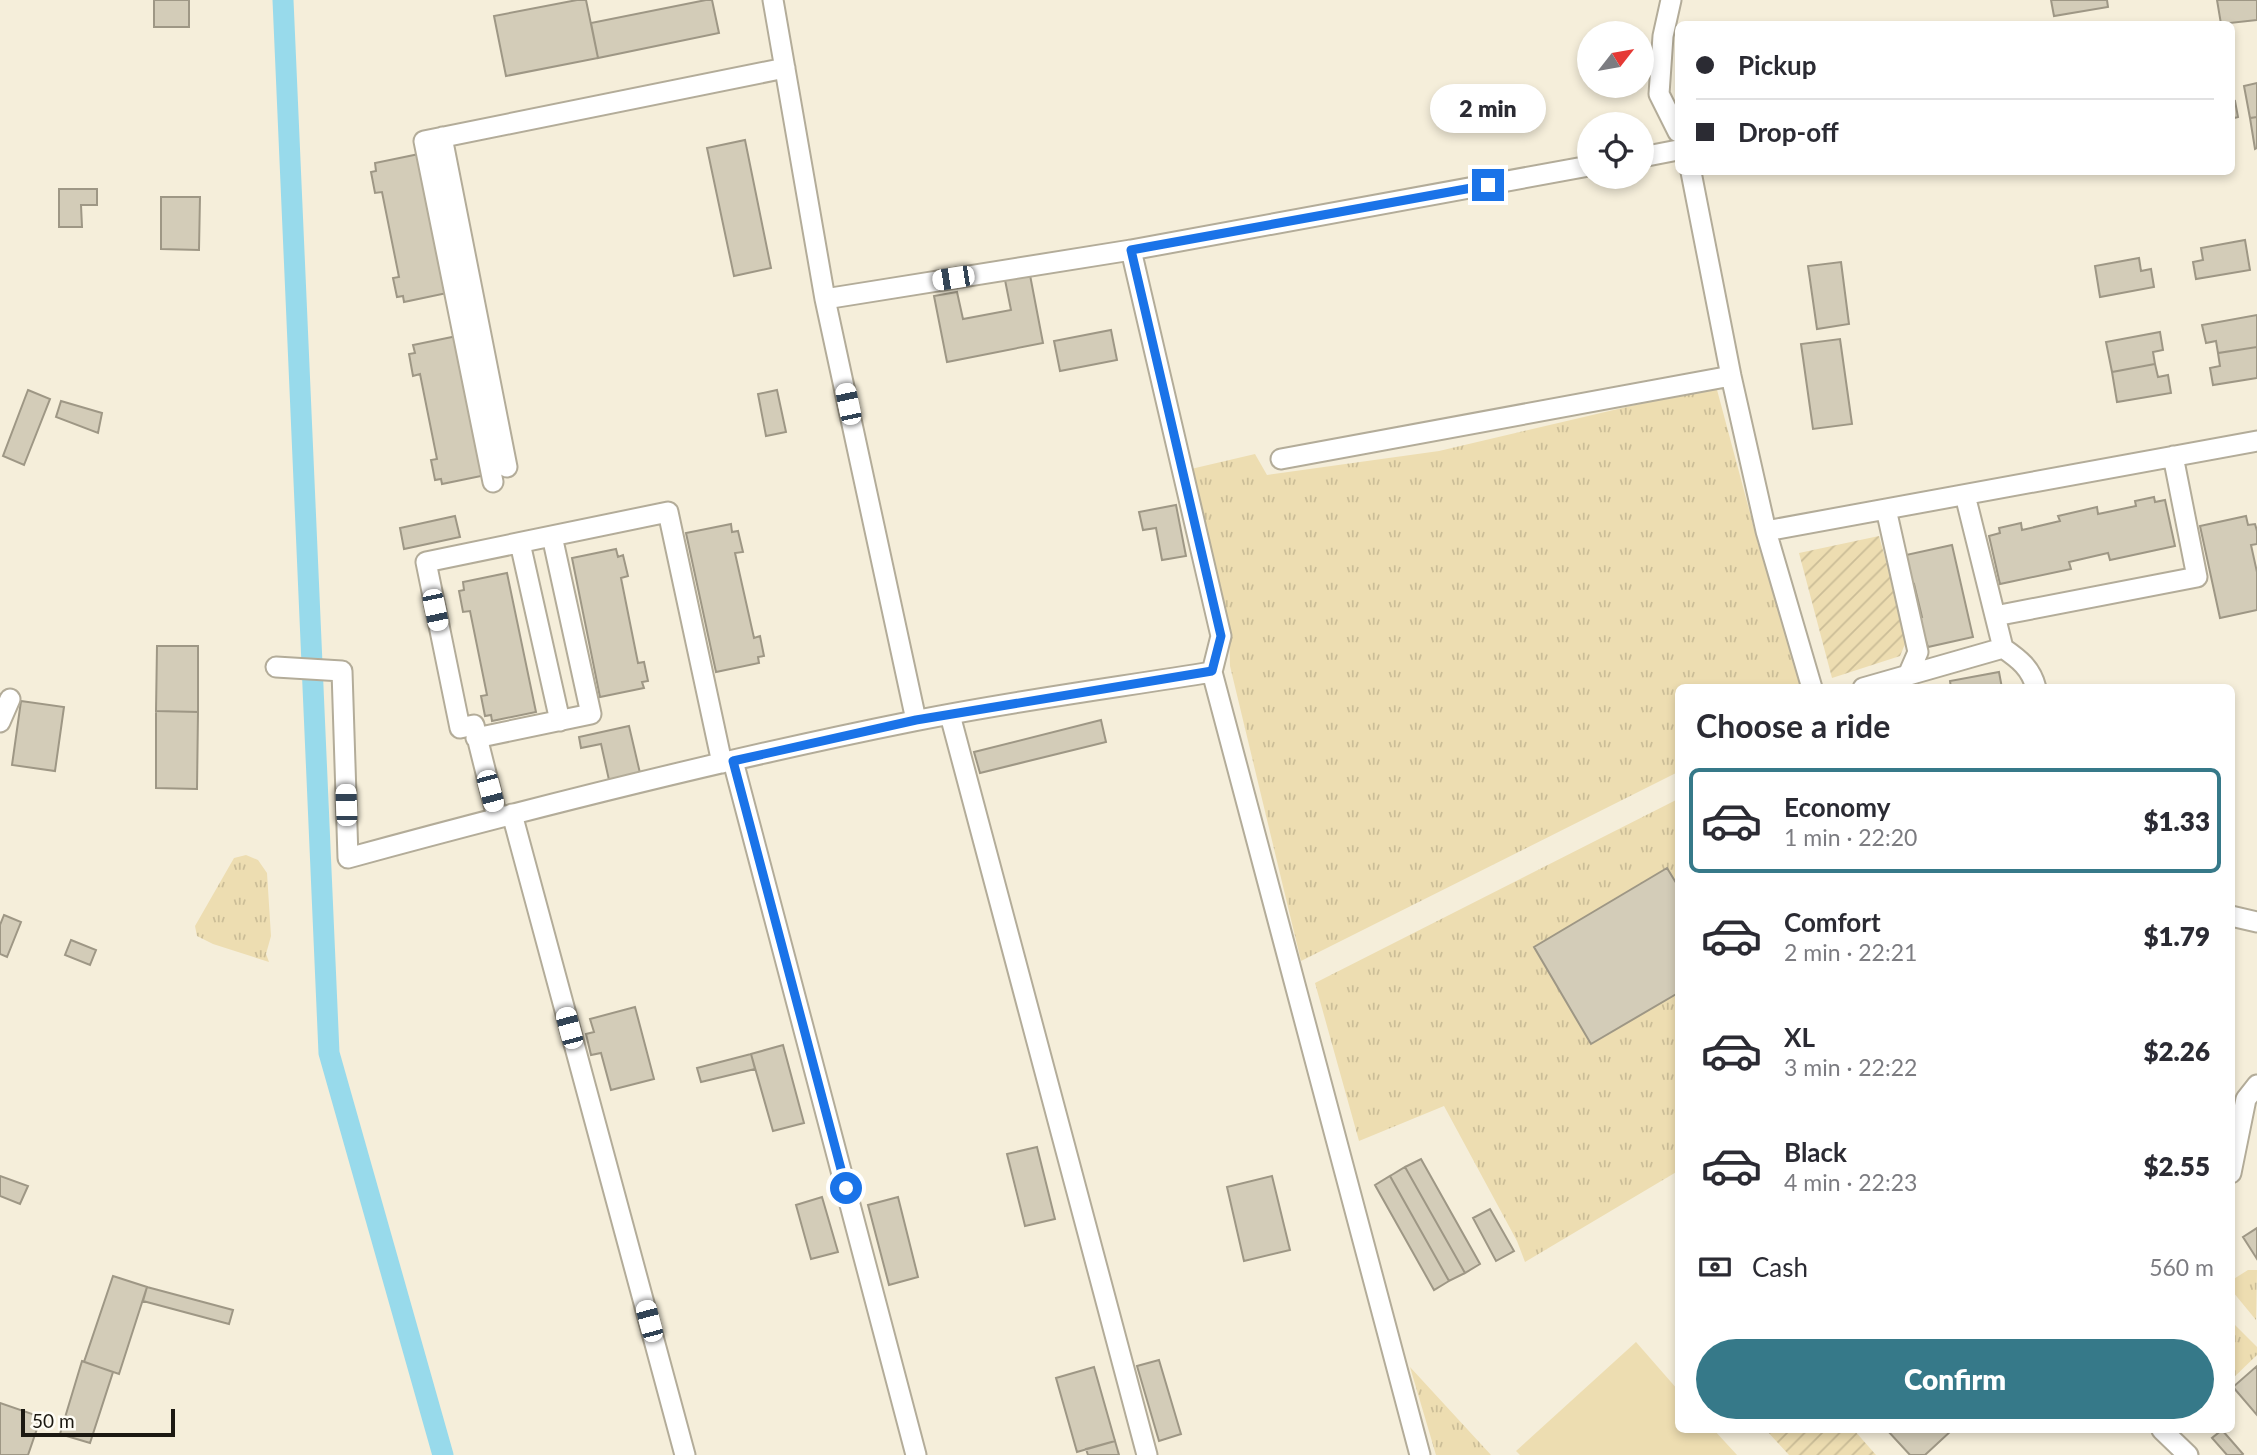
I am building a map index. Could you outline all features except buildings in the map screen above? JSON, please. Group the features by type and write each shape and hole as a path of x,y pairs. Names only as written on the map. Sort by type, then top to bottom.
{"street":[{"path":"773,0 825,299 916,720"},
{"path":"1671,0 1663,36 1659,94 1675,126"},
{"path":"493,482 424,141 785,68"},
{"path":"442,137 507,467"},
{"path":"1654,155 1675,151"},
{"path":"825,299 1131,250 1577,168"},
{"path":"1692,175 1731,376 1766,531 1811,684"},
{"path":"1131,250 1221,636 1212,671 1420,1455"},
{"path":"1281,459 1731,376"},
{"path":"1766,531 2257,441"},
{"path":"1995,616 2197,577 2173,456"},
{"path":"1965,495 2003,648 2019,659 2032,673 2035,684"},
{"path":"1886,509 1918,652 1908,675"},
{"path":"685,1455 504,816 476,738 474,725 460,728 426,562 668,512 727,762 916,1455"},
{"path":"476,738 591,714 552,536"},
{"path":"520,543 560,721"},
{"path":"1877,684 2003,648"},
{"path":"276,667 342,671 348,858 504,816 916,720 1212,671"},
{"path":"0,722 10,699"},
{"path":"950,715 1147,1455"},
{"path":"2235,917 2257,922"},
{"path":"2235,1150 2245,1093"},
{"path":"2165,1433 2188,1455"}],"green space":[{"path":"1716,386 1758,543 1801,684 1675,684 1675,774 1301,961 1230,666 1229,629 1191,469 1255,454 1267,475 1439,451"},
{"path":"1879,536 1898,604 1905,644 1900,656 1832,678 1799,553"},
{"path":"1675,801 1675,1173 1525,1262 1517,1241 1444,1106 1359,1141 1315,983"},
{"path":"246,855 258,860 267,873 271,936 266,954 269,962 197,936 195,926 234,858"},
{"path":"2248,1270 2257,1270 2256,1320 2235,1294 2235,1278"},
{"path":"2235,1325 2257,1347 2257,1355 2235,1376"},
{"path":"1636,1342 1675,1387 1675,1433 1717,1433 1737,1455 1520,1455 1516,1451"},
{"path":"1410,1367 1491,1455 1436,1455"},
{"path":"1769,1433 1857,1433 1876,1455 1789,1455"}],"waterway":[{"path":"283,0 329,1053 443,1455"}],"route":[{"path":"846,1188 733,761 916,720 1212,671 1221,636 1131,250 1488,185"}]}
